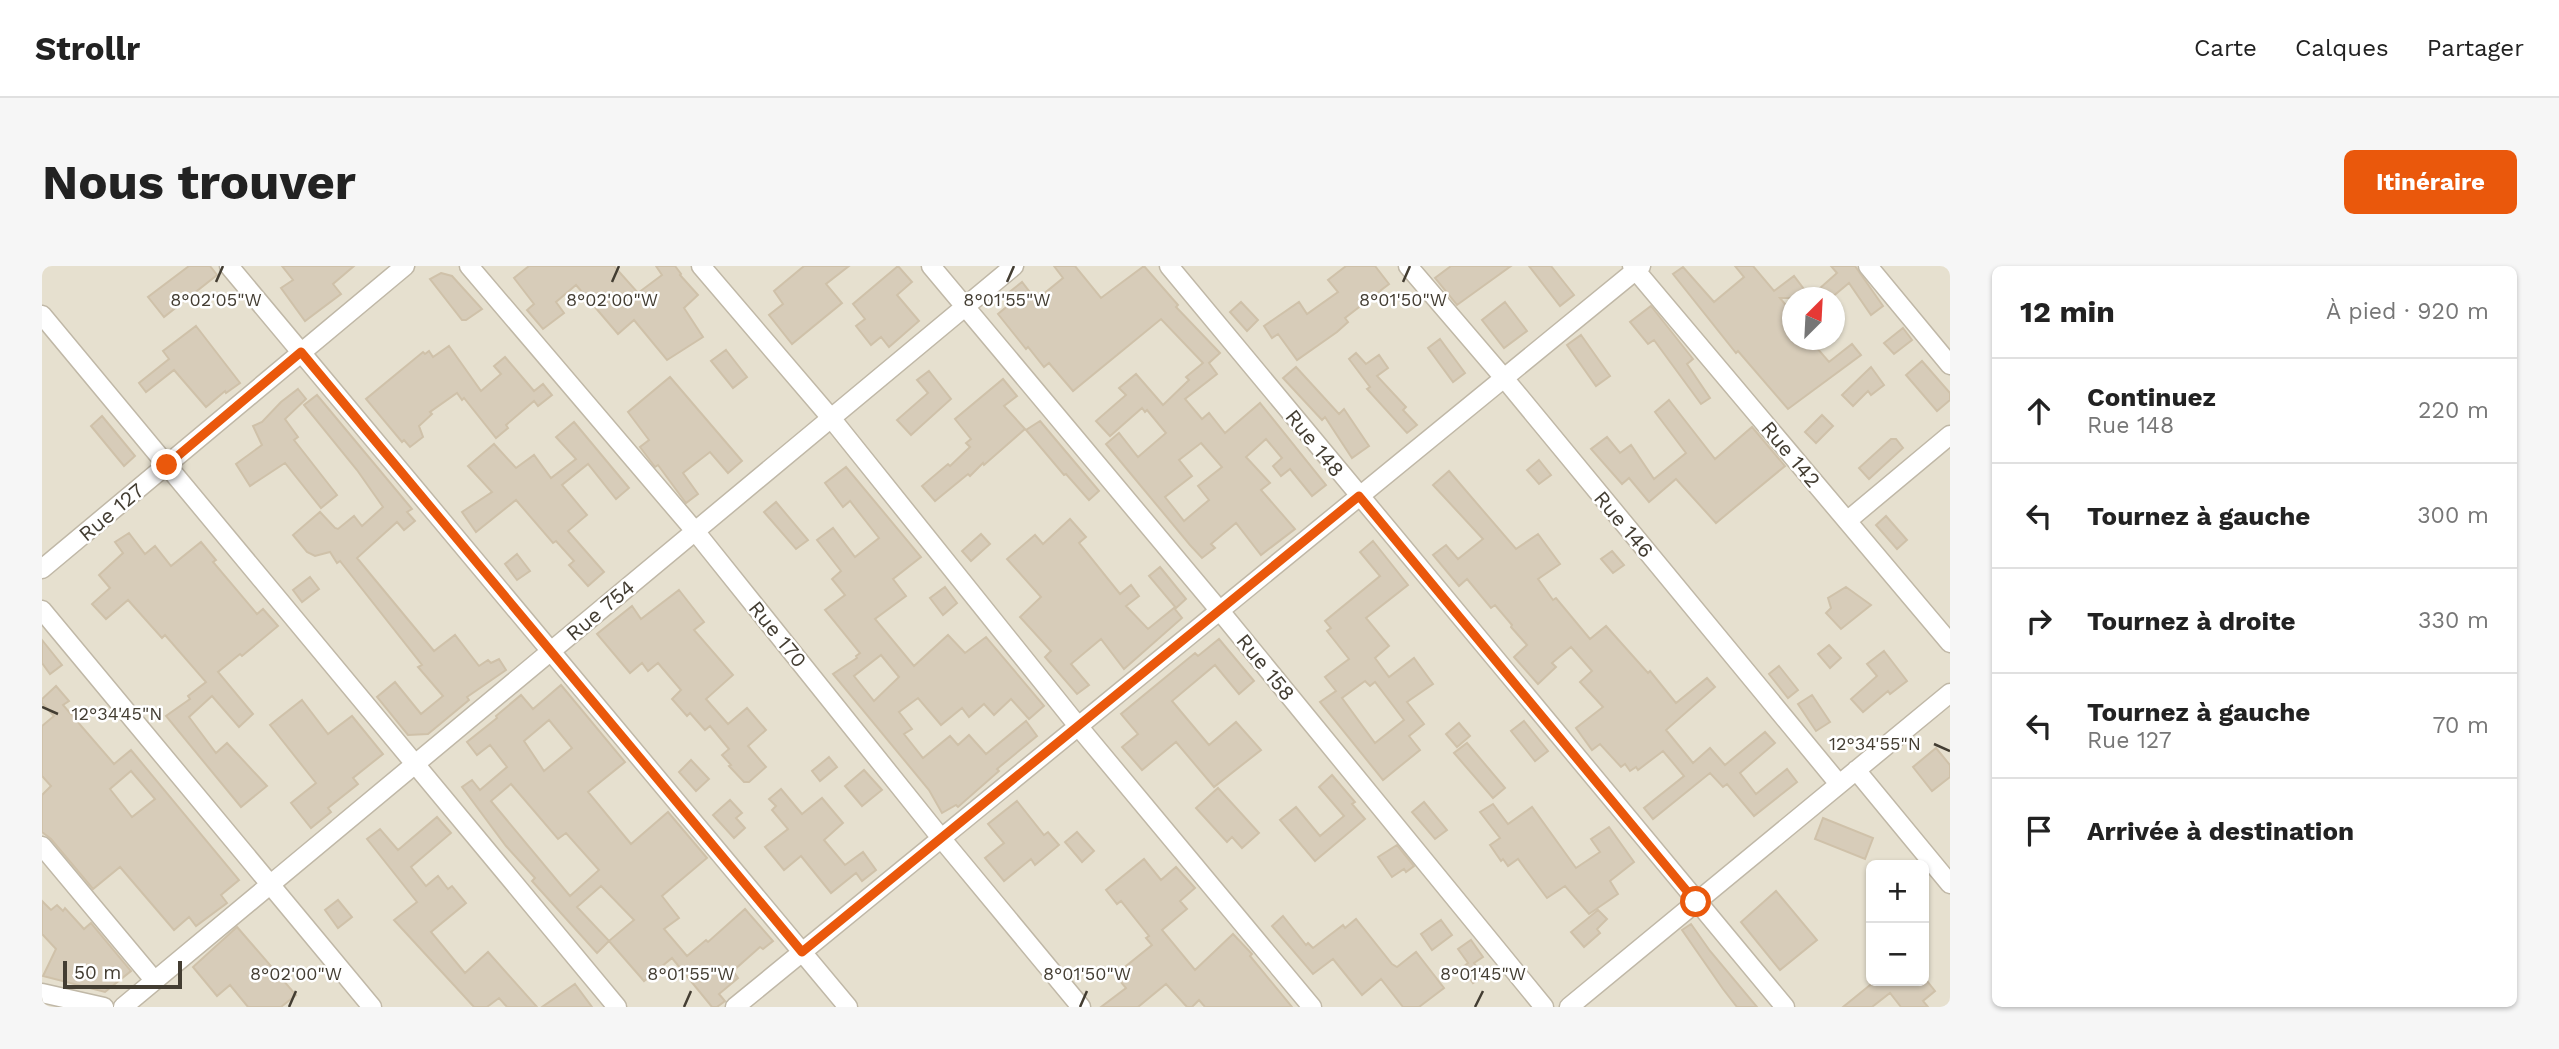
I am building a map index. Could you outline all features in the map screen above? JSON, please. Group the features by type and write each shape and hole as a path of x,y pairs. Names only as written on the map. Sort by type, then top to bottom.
{"street":[{"path":"229,266 848,1007"},
{"name":"Rue 127","path":"42,569 405,266"},
{"name":"Rue 170","path":"469,266 695,531 941,838 1081,1007"},
{"path":"701,266 831,418 1078,726 1312,1007"},
{"name":"Rue 158","path":"931,266 1220,611 1544,1007"},
{"name":"Rue 754","path":"122,1007 1014,266"},
{"name":"Rue 148","path":"1169,266 1785,1007"},
{"name":"Rue 146","path":"1408,266 1504,378 1839,784"},
{"path":"1868,266 1950,365"},
{"path":"735,1007 1636,268"},
{"name":"Rue 142","path":"1636,268 1950,643"},
{"path":"42,315 617,1007"},
{"path":"1847,521 1950,435"},
{"path":"42,610 370,1006"},
{"path":"1569,1007 1950,693"},
{"path":"1856,770 1950,884"},
{"path":"42,846 154,980"},
{"path":"42,993 104,1007"}],"shaded area":[{"path":"42,266 1950,266 1950,1007 42,1007"}],"building":[{"path":"189,266 210,266 217,275 164,317 148,297"},
{"path":"282,266 354,266 333,284 341,294 305,321 281,288 293,280"},
{"path":"529,266 614,266 638,293 662,275 656,266 675,266 698,295 684,308 703,337 667,360 634,320 618,334 576,285 556,302 564,313 543,329 527,310 534,304 514,278"},
{"path":"804,266 849,266 826,284 842,303 792,344 769,315 783,304 774,291"},
{"path":"898,266 912,282 897,295 919,321 889,347 881,337 871,345 856,326 865,319 853,304"},
{"path":"1054,266 1075,266 1101,298 1144,266 1178,305 1176,307 1220,353 1209,363 1217,374 1185,399 1202,419 1209,413 1225,433 1260,403 1326,485 1312,496 1290,469 1281,476 1273,466 1282,458 1266,439 1246,457 1270,483 1261,490 1295,529 1261,555 1236,523 1211,544 1215,548 1202,558 1106,444 1119,433 1138,457 1166,433 1147,410 1145,412 1142,408 1110,436 1096,421 1126,395 1119,388 1136,374 1163,405 1189,380 1186,377 1203,363 1161,319 1073,391 1049,363 1044,367 1028,347 1026,349 998,314 1010,304 1003,297 1022,282 1036,300 1063,278","holes":["1201,443 1222,467 1198,486 1209,500 1184,521 1165,497 1192,476 1179,460"]},
{"path":"1346,266 1375,266 1389,284 1345,318 1348,322 1337,332 1297,360 1278,334 1272,338 1264,326 1299,302 1307,314 1338,292 1328,280"},
{"path":"1451,266 1511,266 1457,305 1435,278"},
{"path":"1529,266 1551,266 1574,295 1560,306"},
{"path":"1735,266 1753,266 1774,291 1794,276 1802,287 1782,287 1782,350 1819,350 1829,362 1852,344 1861,355 1788,409 1738,351 1736,353 1673,274 1683,267 1714,302 1744,277"},
{"path":"1831,266 1855,266 1883,306 1871,315 1849,283 1844,287 1821,287 1837,273"},
{"path":"441,273 452,276 482,309 462,320 430,279"},
{"path":"1241,302 1258,320 1247,331 1230,312"},
{"path":"1505,302 1527,331 1504,348 1482,320"},
{"path":"1651,306 1693,359 1687,364 1710,398 1701,404 1654,340 1648,344 1630,322"},
{"path":"196,326 240,383 226,393 225,391 206,407 174,370 146,392 139,383 169,359 163,351"},
{"path":"1903,328 1912,340 1894,354 1884,343"},
{"path":"1581,335 1610,376 1596,386 1567,345"},
{"path":"1440,339 1465,373 1453,382 1428,348"},
{"path":"449,346 481,391 501,374 494,366 505,357 534,391 543,384 552,395 538,406 534,401 506,425 508,428 496,438 457,393 430,412 432,414 419,426 423,437 410,447 404,440 402,442 366,399 423,352 425,354 429,351 433,357"},
{"path":"726,350 747,377 733,388 711,361"},
{"path":"1356,353 1366,364 1379,355 1388,368 1377,376 1406,407 1403,410 1417,425 1407,433 1367,389 1370,387 1349,359"},
{"path":"1922,361 1950,393 1950,400 1937,411 1906,375"},
{"path":"1296,367 1339,414 1344,409 1369,446 1352,458 1325,417 1322,420 1283,378"},
{"path":"1871,367 1884,385 1871,395 1868,391 1853,406 1842,395"},
{"path":"929,371 951,399 911,435 897,420 928,393 917,380"},
{"path":"670,377 742,461 728,473 710,452 683,473 698,494 686,503 658,465 655,467 640,447 649,440 628,412"},
{"path":"1003,379 1017,396 1004,406 1025,429 984,465 983,463 970,476 968,474 935,501 922,486 948,464 950,466 970,447 966,443 971,439 955,419"},
{"path":"298,389 306,399 285,419 298,437 294,440 337,495 321,508 285,463 250,486 236,464 262,445 253,426 262,422"},
{"path":"317,395 412,509 407,512 415,521 404,530 397,522 357,558 434,651 455,635 479,666 488,660 491,663 499,659 506,670 467,697 469,700 428,734 408,735 377,697 395,682 421,714 443,696 418,667 422,665 340,561 337,563 330,552 315,556 307,552 293,535 320,512 338,529 354,516 362,526 383,507 357,470 304,405"},
{"path":"1669,400 1715,459 1752,427 1785,466 1716,523 1676,479 1649,502 1629,478 1622,484 1591,449 1607,437 1620,453 1631,445 1654,479 1686,453 1655,412"},
{"path":"1822,415 1833,426 1816,443 1805,432"},
{"path":"102,416 135,456 124,466 91,426"},
{"path":"1040,421 1099,491 1089,500 1026,430"},
{"path":"574,422 629,488 616,499 588,464 562,485 587,515 568,531 604,572 588,586 569,565 574,561 556,541 553,543 516,500 476,532 462,512 492,492 468,466 494,444 516,468 534,455 551,478 576,459 556,437"},
{"path":"1891,439 1896,439 1903,448 1869,479 1859,468"},
{"path":"1539,460 1551,475 1539,484 1527,470"},
{"path":"846,467 921,557 893,579 906,596 875,619 914,666 948,635 965,653 986,637 1044,706 1029,719 1011,699 994,715 984,704 969,717 962,708 941,725 918,698 899,712 912,729 904,734 923,758 950,736 958,745 969,735 986,754 1026,721 1037,736 997,769 999,771 958,807 956,805 942,813 929,790 833,674 857,658 860,653 825,610 845,595 832,579 841,571 817,540 833,528 855,557 879,538 850,501 843,507 825,483","holes":["881,655 899,677 874,701 854,676"]},
{"path":"1449,471 1516,549 1538,534 1560,564 1538,579 1553,600 1556,598 1590,639 1606,626 1648,673 1650,671 1676,703 1707,678 1715,687 1666,730 1693,763 1710,748 1725,765 1765,732 1775,743 1740,773 1756,794 1787,769 1797,782 1754,816 1727,784 1723,787 1710,773 1653,819 1644,808 1684,776 1663,751 1638,770 1636,767 1630,771 1625,764 1621,767 1600,744 1592,750 1576,728 1603,707 1580,682 1592,671 1571,647 1552,663 1556,667 1538,684 1514,657 1527,645 1512,625 1495,605 1491,608 1467,579 1459,586 1433,555 1446,545 1458,559 1483,539 1433,485"},
{"path":"776,502 808,540 796,549 764,512"},
{"path":"1886,516 1907,540 1897,549 1876,525"},
{"path":"1070,519 1086,537 1079,543 1120,594 1131,585 1139,596 1126,606 1148,629 1174,608 1182,618 1124,669 1101,639 1071,664 1089,685 1077,694 1045,657 1051,651 1020,617 1041,597 1007,559 1035,535 1043,544"},
{"path":"129,533 145,554 155,546 171,566 201,542 216,560 213,562 257,614 263,609 278,626 218,672 253,714 239,727 212,696 189,717 216,753 227,743 267,786 241,807 166,716 190,699 188,696 206,682 165,635 162,638 128,600 106,619 92,604 110,588 99,575 123,553 115,542"},
{"path":"981,534 990,544 971,561 962,551"},
{"path":"1373,541 1408,585 1366,618 1389,646 1375,658 1389,677 1414,658 1433,684 1407,702 1424,724 1409,736 1420,750 1383,780 1320,702 1336,691 1325,677 1349,659 1327,631 1331,628 1325,621 1380,576 1360,552","holes":["1365,681 1370,686 1375,682 1404,720 1375,743 1342,698"]},
{"path":"1612,551 1624,565 1613,573 1601,559"},
{"path":"517,554 530,571 517,580 505,564"},
{"path":"1160,567 1186,599 1176,608 1149,576"},
{"path":"310,577 319,589 302,602 293,590"},
{"path":"945,587 957,603 943,615 930,598"},
{"path":"1846,587 1871,605 1841,629 1826,613 1831,608 1828,598"},
{"path":"679,590 704,622 694,630 733,675 706,699 728,724 747,708 766,730 748,746 766,767 749,782 744,782 729,766 731,765 722,755 729,749 710,726 705,730 690,713 687,716 672,699 681,690 658,663 648,671 642,663 630,673 597,634 632,606 641,619"},
{"path":"1219,639 1254,681 1239,694 1215,665 1172,701 1209,745 1236,722 1261,750 1214,787 1176,742 1142,770 1122,747 1138,734 1121,714 1195,653 1198,656"},
{"path":"42,640 62,665 50,674 42,663"},
{"path":"1829,645 1841,658 1830,668 1818,654"},
{"path":"1884,651 1907,681 1890,694 1888,691 1863,712 1851,699 1877,676 1867,664"},
{"path":"1779,666 1798,690 1788,698 1769,674"},
{"path":"561,685 625,762 588,792 631,844 668,812 707,858 662,896 679,918 664,929 687,956 706,940 708,942 745,909 773,941 763,949 760,947 733,971 738,978 719,994 725,1001 717,1007 712,1007 672,958 644,981 609,941 597,953 532,881 535,878 506,846 462,787 472,780 480,790 507,767 490,745 477,755 467,742 521,695 533,709","holes":["549,720 572,748 544,771 524,741","511,784 558,839 566,833 599,870 570,896 491,801","601,886 634,920 609,941 577,907"]},
{"path":"56,686 69,701 63,705 114,764 131,750 239,880 221,895 227,903 196,926 189,917 174,930 120,867 93,889 42,832 42,795 51,786 42,776 42,726 54,716 42,703 42,699","holes":["131,771 155,799 132,817 110,789"]},
{"path":"1812,695 1830,722 1816,731 1798,704"},
{"path":"302,700 328,734 352,716 383,754 353,778 358,784 328,808 331,812 311,828 291,803 316,783 270,725"},
{"path":"1524,721 1548,751 1535,761 1511,731"},
{"path":"1459,723 1470,736 1457,747 1446,734"},
{"path":"1467,743 1505,788 1493,798 1454,753"},
{"path":"1936,748 1950,765 1950,777 1932,791 1913,767"},
{"path":"829,757 837,767 820,781 812,771"},
{"path":"691,760 709,779 696,791 679,772"},
{"path":"864,770 882,790 862,806 845,786"},
{"path":"1332,775 1355,802 1352,804 1365,819 1315,861 1280,820 1296,807 1320,836 1344,816 1319,787"},
{"path":"1218,788 1259,833 1242,848 1232,837 1227,842 1196,808"},
{"path":"781,789 802,814 822,798 843,823 824,840 845,865 863,852 876,870 862,881 856,873 831,893 801,856 784,870 765,847 788,829 772,810 776,806 769,799"},
{"path":"730,800 742,813 736,818 745,828 734,838 713,815"},
{"path":"1017,801 1044,835 1048,832 1059,845 1035,865 1031,859 1004,881 985,858 1004,843 988,824"},
{"path":"1424,802 1447,830 1435,839 1412,812"},
{"path":"1493,804 1508,824 1532,807 1576,868 1600,852 1591,839 1609,827 1634,862 1610,881 1618,894 1589,914 1565,886 1547,898 1518,859 1508,866 1490,845 1500,838 1480,812"},
{"path":"437,817 451,833 411,867 426,886 438,876 448,889 452,886 466,903 431,932 465,973 488,952 537,1007 507,1007 499,998 487,1007 474,1007 394,920 417,902 367,839 380,829 398,850"},
{"path":"1823,818 1873,838 1865,859 1815,839"},
{"path":"1077,832 1094,851 1082,862 1065,842"},
{"path":"1397,845 1414,866 1392,877 1378,857"},
{"path":"1144,859 1161,880 1176,867 1195,888 1180,901 1187,909 1162,930 1195,970 1233,934 1252,954 1250,956 1292,1007 1205,1007 1199,1000 1192,1007 1187,1007 1166,984 1138,1007 1101,1007 1126,988 1115,975 1152,945 1146,938 1149,936 1121,901 1117,904 1106,890"},
{"path":"1776,891 1817,940 1780,970 1741,922"},
{"path":"338,900 352,917 338,928 325,910"},
{"path":"42,901 51,910 57,905 63,911 65,908 84,929 91,923 131,971 105,992 43,976 56,949 42,934"},
{"path":"1598,910 1607,919 1597,929 1600,933 1584,947 1571,932"},
{"path":"1283,916 1306,945 1308,943 1313,948 1343,925 1345,928 1356,919 1392,964 1397,967 1416,952 1444,988 1419,1007 1403,1007 1381,979 1362,995 1333,959 1313,974 1272,926"},
{"path":"1441,920 1452,935 1432,950 1421,934"},
{"path":"1691,924 1757,1007 1737,1007 1682,930"},
{"path":"237,927 296,995 281,1007 248,1007 230,985 217,996 193,967"},
{"path":"1471,940 1483,957 1474,963 1483,976 1473,983 1462,968 1468,963 1458,949"},
{"path":"575,984 592,1007 542,1007"},
{"path":"1929,984 1935,991 1923,1001 1928,1007 1901,1007 1890,993 1872,1007 1843,1007 1869,986 1929,986"}],"route":[{"path":"167,465 301,352 802,952 1359,496 1696,902"}]}
